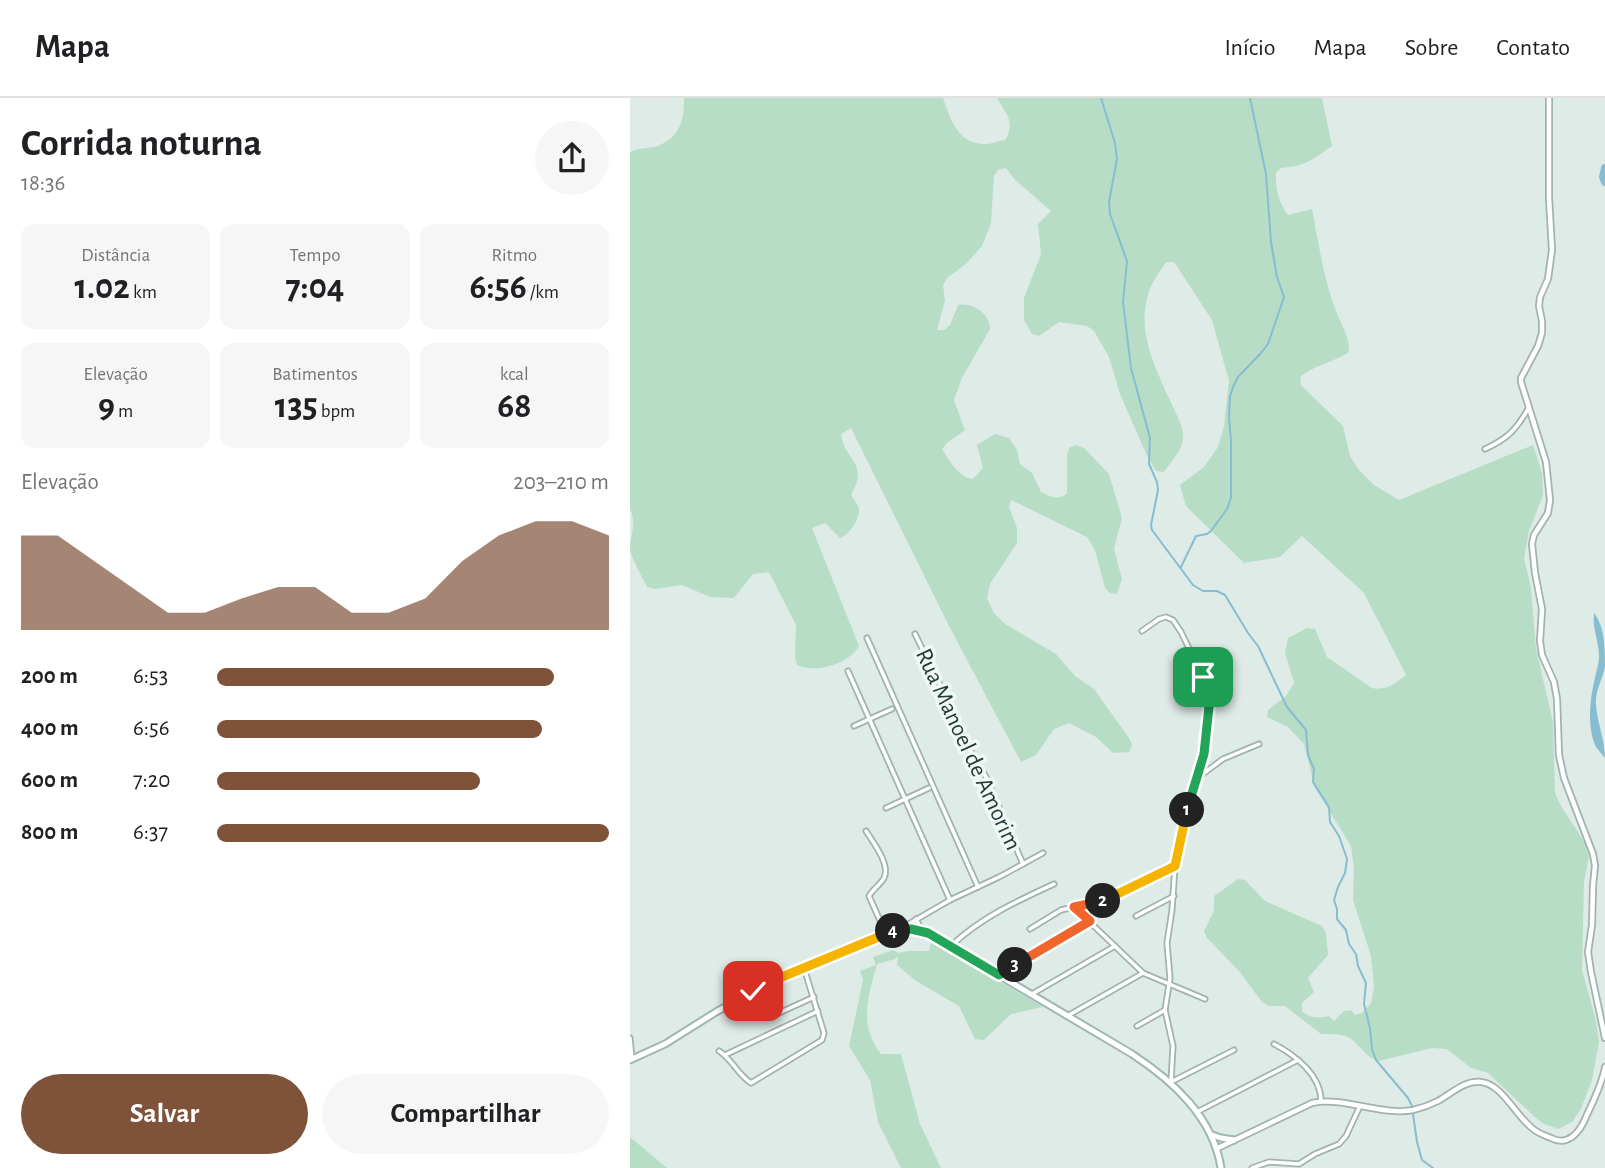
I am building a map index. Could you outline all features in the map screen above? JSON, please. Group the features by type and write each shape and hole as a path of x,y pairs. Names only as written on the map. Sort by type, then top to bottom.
{"main road":[{"path":"631,1059 677,1037 741,997 804,968 898,930 922,931 1132,1054 1171,1082 1197,1112 1212,1135 1221,1168"},
{"path":"1212,1135 1234,1140"}],"street":[{"path":"1549,98 1552,250 1548,279 1539,306 1542,333 1521,377 1521,387 1546,461 1550,500 1548,513 1534,535 1532,544 1542,608 1540,641 1557,699 1559,755 1564,778 1593,854 1595,866 1588,952 1605,1038"},
{"path":"1485,449 1506,438 1518,426 1528,408"},
{"path":"1142,631 1159,619 1166,617 1173,620 1210,697 1204,754 1191,795 1175,866 1174,896 1167,943 1170,971 1165,1010 1172,1046 1171,1082 1234,1050"},
{"name":"Rua Manoel de Amorim","path":"915,634 954,713 961,734 986,777 1023,864"},
{"path":"867,638 978,887"},
{"path":"848,671 950,900"},
{"path":"854,726 892,709"},
{"path":"1198,777 1223,759 1259,744"},
{"path":"886,808 929,788"},
{"path":"866,831 885,868 884,879 869,896 886,934"},
{"path":"898,930 950,900 1043,853"},
{"path":"1030,929 1061,910 1103,901 1175,866"},
{"path":"951,947 975,926 1000,910 1054,884"},
{"path":"1136,916 1174,896"},
{"path":"1074,907 1143,973 1205,999"},
{"path":"916,919 922,931"},
{"path":"999,975 1090,921"},
{"path":"1031,994 1115,946"},
{"path":"731,968 741,997"},
{"path":"719,1051 726,1055 751,1083 820,1042 824,1033 804,968"},
{"path":"1067,1016 1143,973"},
{"path":"779,1013 814,997"},
{"path":"1137,1026 1165,1010"},
{"path":"726,1055 818,1012"},
{"path":"630,1038 631,1059"},
{"path":"1274,1044 1292,1054 1317,1082 1321,1101"},
{"path":"1197,1112 1298,1060"},
{"path":"1217,1148 1307,1104 1321,1101 1387,1110 1411,1110 1433,1104 1470,1083 1493,1086 1533,1129 1555,1141 1563,1142 1574,1137 1582,1128 1605,1067"},
{"path":"1252,1168 1269,1162 1299,1164 1339,1144 1346,1136 1360,1106"},
{"path":"1269,1162 1272,1168"}],"green space":[{"path":"684,98 943,98 952,121 961,134 973,142 985,144 1005,140 1010,128 1008,118 997,98 1322,98 1332,146 1308,162 1281,168 1276,173 1276,185 1280,201 1288,215 1312,209 1325,277 1347,338 1349,352 1300,377 1301,385 1343,426 1350,456 1358,469 1374,485 1399,500 1533,445 1542,473 1543,495 1529,531 1524,558 1531,588 1536,649 1553,722 1555,793 1585,843 1589,857 1584,881 1582,970 1599,1042 1592,1080 1581,1109 1572,1122 1558,1129 1544,1124 1488,1073 1471,1068 1447,1049 1432,1048 1379,1061 1348,1037 1321,1034 1285,1006 1269,1006 1262,1002 1239,971 1207,938 1204,931 1214,911 1214,896 1238,879 1245,880 1265,901 1322,926 1326,933 1328,955 1308,978 1314,992 1302,1003 1302,1011 1315,1017 1329,1016 1334,1021 1344,1011 1351,1010 1355,1015 1362,1013 1371,1003 1374,987 1371,956 1353,900 1354,868 1351,846 1315,788 1304,744 1288,727 1267,717 1268,710 1286,696 1294,683 1285,653 1288,638 1307,628 1315,629 1327,657 1372,688 1386,687 1406,675 1364,593 1302,536 1280,557 1244,563 1186,506 1180,485 1204,467 1218,447 1224,426 1229,381 1212,320 1174,262 1166,262 1156,278 1149,291 1145,310 1150,354 1183,430 1181,448 1164,472 1156,471 1148,458 1120,394 1109,357 1094,331 1087,326 1059,322 1039,336 1032,334 1024,320 1024,298 1041,254 1038,224 1051,211 1015,180 1006,168 998,170 994,176 991,223 982,246 967,263 947,278 943,285 945,300 937,330 944,330 950,325 958,305 969,305 980,310 987,318 990,329 962,378 954,400 965,430 942,449 959,472 973,479 983,468 977,445 995,434 1009,438 1017,450 1020,464 1032,473 1041,492 1051,497 1061,497 1067,493 1067,455 1069,448 1076,445 1084,448 1109,474 1122,518 1114,549 1122,579 1117,594 1110,593 1105,588 1095,550 1087,537 1011,500 1009,507 1017,528 1017,543 990,584 987,598 994,613 1005,624 1056,654 1075,676 1094,689 1129,738 1132,745 1129,752 1113,753 1096,737 1069,723 1054,729 1036,755 1021,762 949,626 851,428 841,434 846,450 857,468 856,484 851,495 859,508 859,514 850,531 840,538 825,523 812,528 859,646 848,658 822,668 804,668 797,665 796,625 769,572 753,574 734,598 710,597 682,585 655,589 647,587 630,549 633,524 630,509 630,152 658,146 672,137 682,120"},
{"path":"931,941 1043,1007 1011,1014 984,1040 975,1039 959,1006 916,981 897,965 898,956 877,964 867,1010 869,1032 881,1054 901,1054 920,1124 941,1168 901,1168 878,1122 870,1080 849,1046 863,980 860,971 876,965 873,957 893,950 898,953 929,951"},
{"path":"630,1137 667,1168 630,1168"}],"water":[{"path":"1594,613 1602,631 1604,645 1605,666 1596,704 1605,758 1595,745 1590,720 1599,662"}],"waterway":[{"path":"1101,98 1115,143 1117,159 1109,202 1110,214 1127,261 1123,302 1131,368 1150,438 1149,464 1158,490 1152,530 1193,585 1203,591 1217,591 1225,595 1258,646 1287,707 1306,730 1308,755 1314,769 1313,782 1329,807 1330,822 1339,836 1347,859 1345,873 1334,900 1337,919 1346,930 1349,944 1356,954 1366,983 1364,1004 1372,1049 1376,1060 1412,1106"},
{"path":"1181,567 1196,536 1211,531 1227,509 1231,498 1230,396 1238,377 1268,344 1284,297 1277,277 1271,242 1266,174 1250,98"},
{"path":"1605,168 1605,182"},
{"path":"1413,1114 1422,1160 1433,1168"}],"route":[{"path":"753,991 886,934 904,929 931,935 999,975 1090,921 1074,907 1103,901 1175,866 1191,795 1204,754 1210,697 1203,677"}]}
